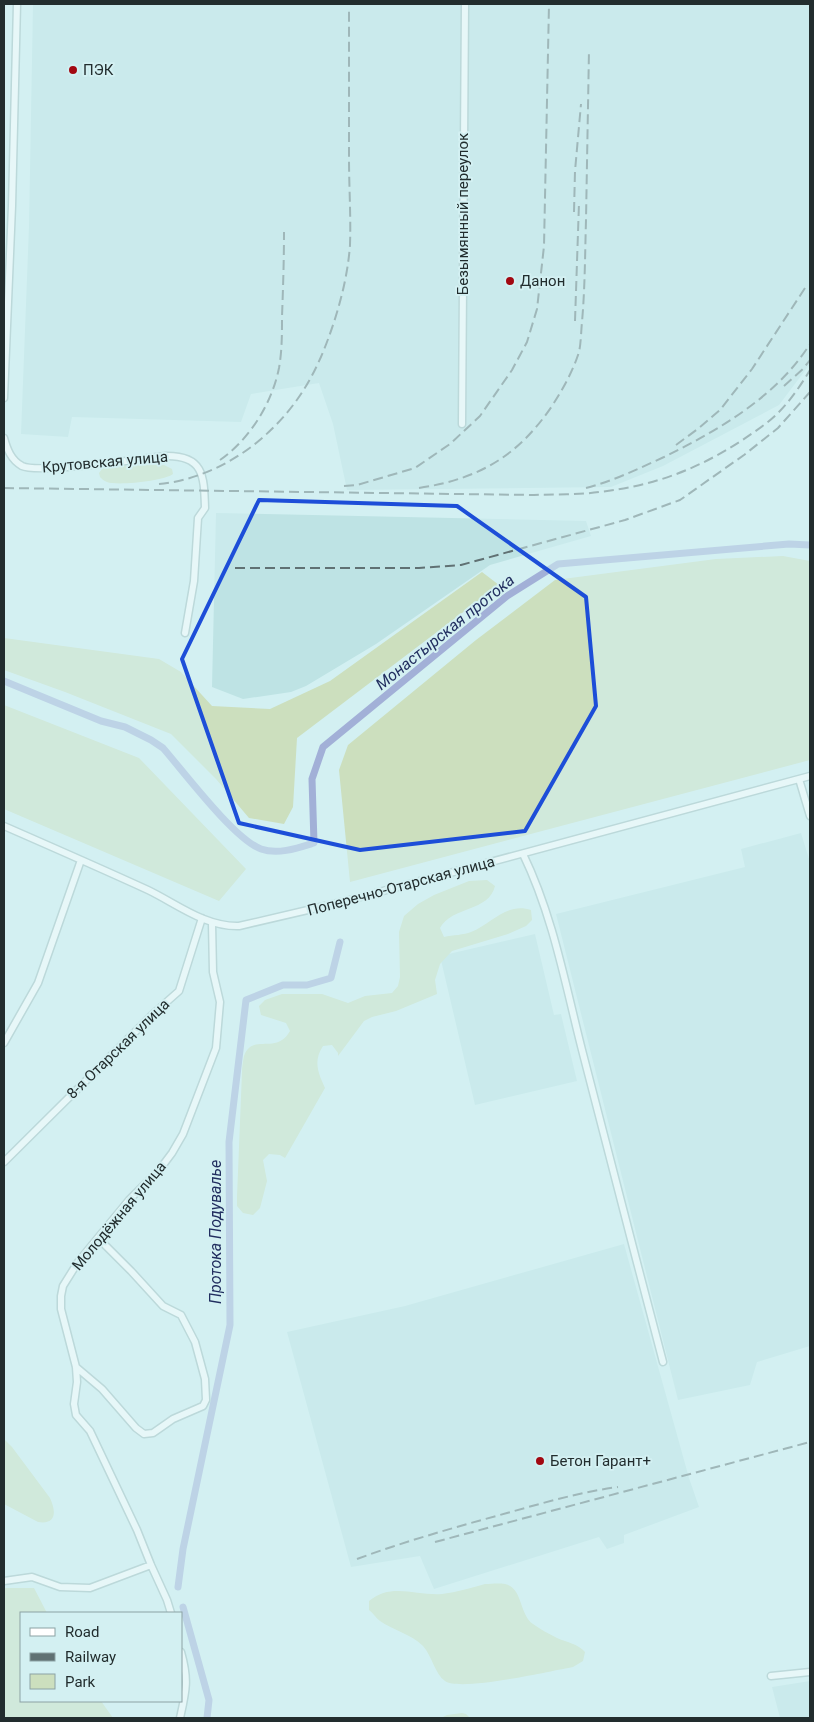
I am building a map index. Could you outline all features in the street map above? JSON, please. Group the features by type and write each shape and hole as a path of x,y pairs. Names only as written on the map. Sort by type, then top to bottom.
{"street":[{"path":"4,398 12,206 16,4"},
{"name":"Безымянный переулок","path":"462,424 465,4"},
{"name":"Крутовская улица","path":"4,438 6,448 13,460 25,467 46,468 165,456 175,456 194,462 202,473 205,508 198,518 194,582 185,633"},
{"name":"Поперечно-Отарская улица","path":"4,826 150,891 212,923 225,926 239,926 266,921 522,854 810,776"},
{"path":"799,778 810,816"},
{"path":"522,854 536,882 550,920 663,1362"},
{"path":"4,1043 38,983 82,860"},
{"name":"8-я Отарская улица","path":"4,1162 153,1014 179,991 202,918"},
{"name":"Молодёжная улица","path":"171,1612 137,1530 90,1431 76,1415 74,1404 77,1382 76,1367 61,1309 61,1296 63,1286 78,1262 129,1200 160,1168 172,1153 182,1134 216,1048 220,1002 214,972 212,923"},
{"path":"76,1367 102,1389 136,1428 144,1434 152,1434 173,1419 203,1406 206,1400 205,1379 195,1342 181,1315 163,1306 98,1238"},
{"path":"4,1581 32,1577 60,1587 90,1588 151,1565"},
{"path":"180,1718 187,1688 182,1655"},
{"path":"771,1676 810,1672"}],"highlighted area":[{"path":"259,500 457,506 586,597 596,706 525,831 360,850 239,823 182,659"}],"shaded area":[{"path":"33,4 810,4 810,364 779,405 663,466 611,487 347,490 333,424 319,383 251,394 241,422 72,417 68,437 21,434 29,226"},
{"path":"216,513 586,521 591,536 490,565 376,644 306,686 291,692 243,699 212,687"},
{"path":"801,833 810,862 810,1346 757,1362 750,1385 678,1400 556,914 745,867 741,849"},
{"path":"535,934 554,1015 561,1014 577,1081 475,1105 440,956"},
{"path":"624,1244 689,1478 699,1507 624,1535 624,1543 607,1549 599,1537 434,1589 420,1556 351,1567 287,1332 405,1306"},
{"path":"810,1681 810,1718 780,1718 772,1687"}],"green space":[{"path":"164,465 172,469 173,474 151,481 112,483 106,482 100,477 99,473 102,469 110,466"},
{"path":"783,556 810,561 810,760 350,882 339,770 348,745 476,640 555,580 716,559"},
{"path":"482,572 499,585 297,738 293,807 284,824 249,818 216,779 171,734 4,670 4,638 159,659 181,672 212,706 270,709 330,681"},
{"path":"4,705 139,758 246,869 219,901 4,809"},
{"path":"487,880 495,886 491,894 478,905 446,921 440,928 444,937 471,932 507,911 514,909 531,910 532,920 526,926 508,934 452,951 440,964 435,980 437,994 396,1011 364,1021 338,1056 332,1045 323,1046 317,1062 320,1077 325,1088 285,1158 280,1155 269,1154 263,1160 267,1181 260,1208 253,1215 243,1213 237,1206 237,1197 244,1056 253,1045 278,1042 290,1031 286,1023 261,1015 259,1006 265,1000 282,994 322,994 348,1003 365,996 392,993 398,986 400,977 399,932 404,916 418,904 434,895 469,881"},
{"path":"4,1439 50,1498 54,1512 52,1519 49,1521 38,1522 4,1504"},
{"path":"485,1584 505,1584 511,1586 518,1596 529,1620 557,1638 582,1649 585,1652 583,1661 573,1667 527,1676 468,1684 454,1684 442,1678 423,1646 408,1635 380,1621 369,1610 369,1601 377,1595 386,1592 404,1591 442,1594"},
{"path":"4,1588 34,1588 46,1612 20,1612 20,1702 102,1702 113,1718 4,1718"},
{"path":"462,1713 470,1718 441,1718 447,1715"}],"waterway":[{"name":"Монастырская протока","path":"4,681 101,721 125,727 151,740 163,748 224,819 250,843 268,851 288,850 314,843 312,779 323,747 507,596 558,564 789,544 810,545"},
{"name":"Протока Подувалье","path":"178,1587 183,1549 230,1325 229,1142 246,1000 283,985 307,985 331,978 340,942"},
{"name":"Протока Подувалье","path":"183,1607 209,1700 207,1718"}],"railway":[{"path":"344,486 357,485 415,468 450,444 480,416 512,370 527,342 537,309 544,246 549,4"},
{"path":"159,484 200,475 238,456 261,439 297,400 314,372 328,340 342,294 350,245 349,10"},
{"path":"419,488 441,484 478,471 511,452 539,424 552,406 577,359 581,341 584,284 589,50"},
{"path":"574,212 575,171 581,104"},
{"path":"575,321 579,203"},
{"path":"220,460 241,442 250,431 265,407 276,381 282,342 284,232"},
{"path":"676,445 720,410 752,369 807,285"},
{"path":"586,488 616,478 664,457 725,423 745,410 781,380 810,344"},
{"path":"784,386 810,360"},
{"path":"4,488 534,495 583,494 619,489 656,481 691,468 741,441 778,413 795,393 810,370"},
{"path":"235,568 419,568 461,565 625,520 680,500 744,455 778,428 810,392"},
{"path":"435,1542 810,1442"},
{"path":"357,1559 431,1534 534,1505 618,1487"}],"place":[{"name":"ПЭК","path":"73,70"},
{"name":"Данон","path":"510,281"},
{"name":"Бетон Гарант+","path":"540,1461"}]}
